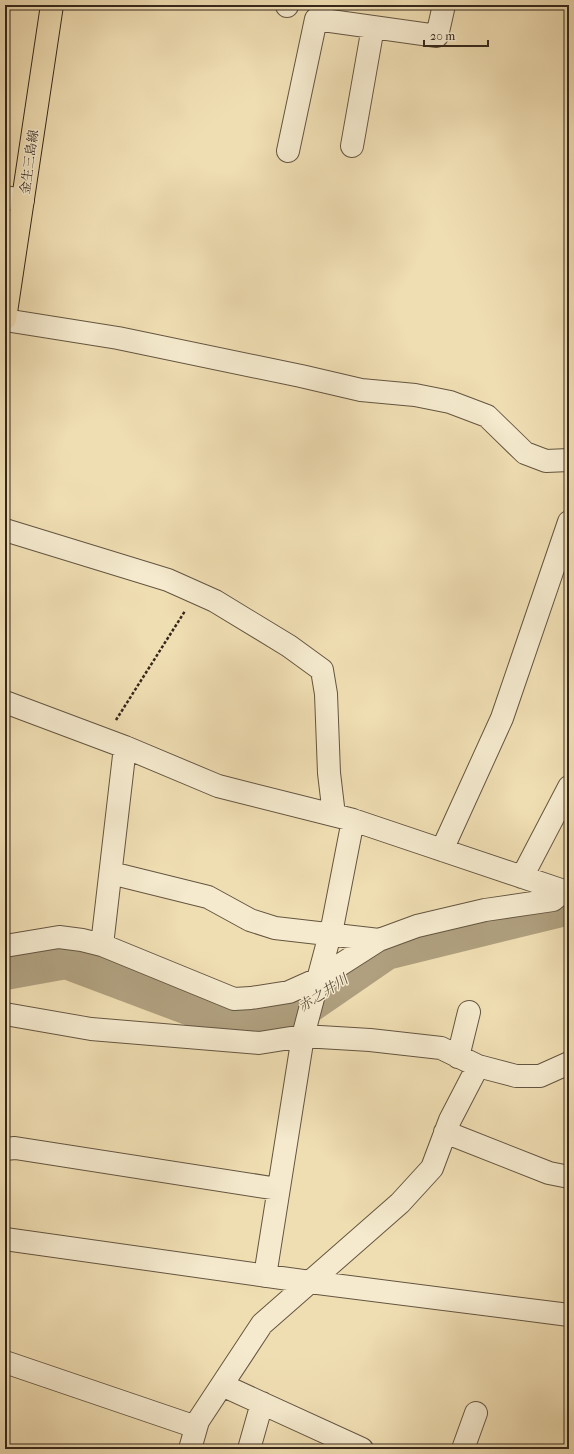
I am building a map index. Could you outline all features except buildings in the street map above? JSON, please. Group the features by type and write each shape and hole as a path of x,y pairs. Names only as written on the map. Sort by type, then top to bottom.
{"main road":[{"name":"金生三島線","path":"5,319 14,198 52,5"}],"street":[{"path":"288,151 316,19 437,36 444,5"},
{"path":"352,146 373,27"},
{"path":"5,319 118,338 361,390 415,395 450,402 487,416 525,453 546,461 569,460"},
{"path":"442,850 502,718 569,522"},
{"path":"5,530 168,580 215,601 275,638 322,670 326,694 329,773 344,817 330,934 305,1026 265,1276"},
{"path":"5,702 125,747 218,786 344,817 567,891"},
{"path":"102,945 125,747"},
{"path":"522,877 569,787"},
{"path":"111,873 208,896 250,920 275,928 379,940"},
{"path":"5,946 59,937 82,940 102,945 234,999 251,998 289,992 317,983 379,940 425,924 485,910 553,900 567,891"},
{"path":"190,1449 198,1421 262,1324 400,1203 432,1168 446,1132 468,1062 469,1012"},
{"path":"5,1014 91,1029 259,1043 305,1026 370,1040 441,1048 468,1062 516,1076 540,1076 569,1063"},
{"path":"446,1132 549,1172 569,1177"},
{"path":"5,1149 15,1148 278,1189"},
{"path":"5,1239 265,1276 569,1315"},
{"path":"5,1362 196,1427"},
{"path":"222,1385 362,1449"},
{"path":"249,1449 262,1403"},
{"path":"463,1449 476,1413"}],"path":[{"path":"104,740 196,593"}],"waterway":[{"name":"赤之井川","path":"5,971 66,960 207,1013 254,1021 299,1011 386,951 569,907"}]}
